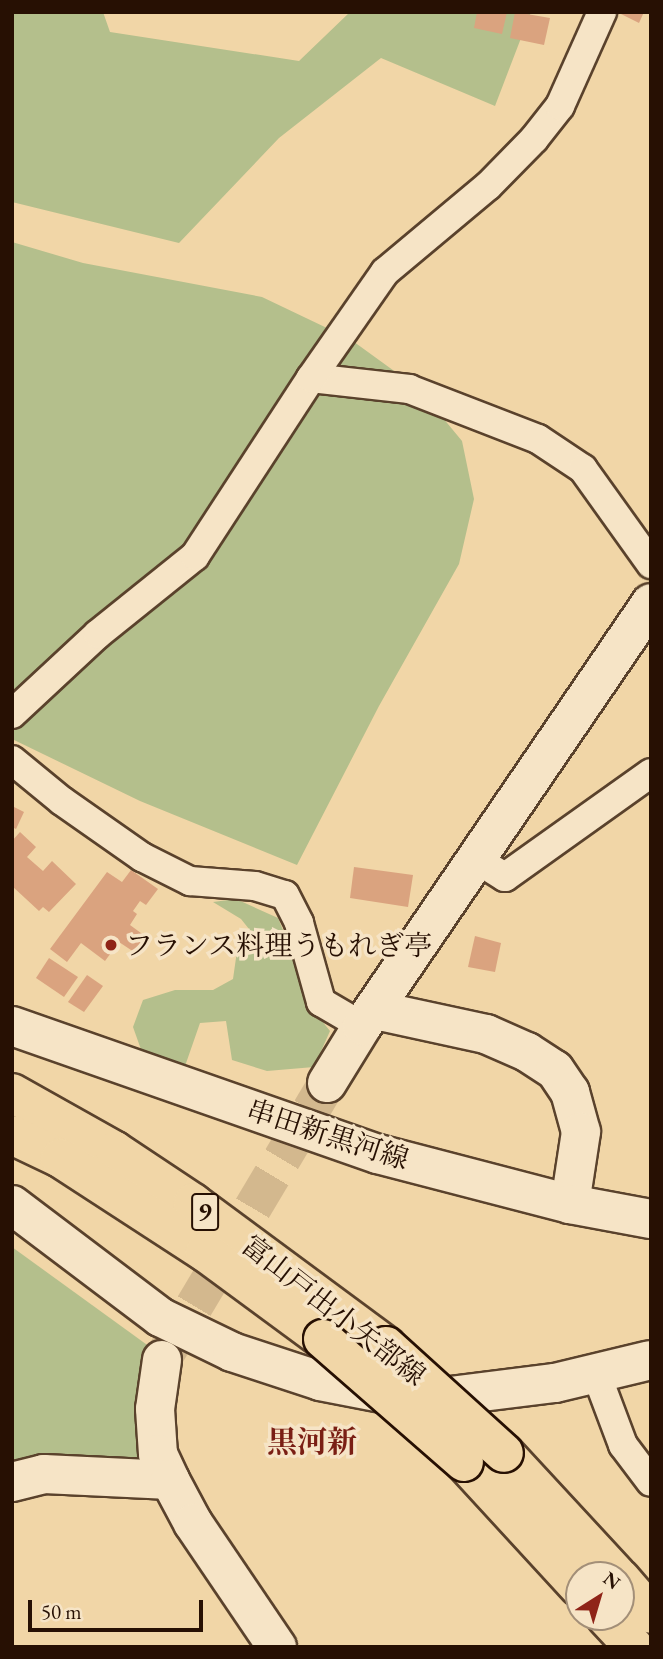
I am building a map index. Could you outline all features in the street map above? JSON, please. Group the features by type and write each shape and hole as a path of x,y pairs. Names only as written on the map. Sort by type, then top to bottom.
{"main road":[{"name":"富山戸出小矢部線","path":"12,1093 115,1151 194,1203 386,1346 504,1453 604,1561"},
{"name":"富山戸出小矢部線","path":"12,1135 60,1158 205,1252 323,1339 464,1462 565,1572"},
{"path":"635,1595 651,1614"},
{"path":"619,1631 634,1647"}],"street":[{"path":"12,714 98,634 195,556 311,378 385,272 488,186 534,139 560,106 602,12"},
{"path":"311,378 409,389 538,439 583,469 651,564"},
{"path":"327,1083 651,603"},
{"path":"12,760 62,801 154,863 190,881 255,886 285,895 299,923 321,1002 369,1018 486,1034 527,1052 555,1070 570,1092 581,1132 570,1204"},
{"path":"476,859 505,877 651,774"},
{"name":"串田新黒河線","path":"12,1026 378,1154 570,1204 651,1219"},
{"path":"12,1205 160,1317 232,1352 320,1381 418,1400 555,1383 651,1360"},
{"path":"162,1360 155,1409 158,1454 199,1533 277,1647"},
{"path":"596,1373 623,1445 651,1482"},
{"path":"12,1482 44,1474 170,1479"}],"green space":[{"path":"12,12 103,12 110,32 299,61 350,12 531,12 495,106 381,58 279,138 179,243 12,202"},
{"path":"12,242 83,263 262,297 350,339 419,389 462,441 474,499 459,564 379,706 297,865 140,801 12,739"},
{"path":"236,899 278,918 296,961 306,1001 330,1031 314,1067 267,1071 232,1060 226,1021 200,1023 184,1069 144,1058 133,1027 143,1000 175,990 213,990 233,979 237,951 253,934 241,919 213,902"},
{"path":"12,1247 150,1347 158,1471 12,1472"}],"building":[{"path":"477,12 507,12 502,34 474,28"},
{"path":"515,12 550,18 544,45 510,38"},
{"path":"617,12 644,12 639,23"},
{"path":"12,806 24,812 16,829 12,827"},
{"path":"20,832 36,847 27,857 43,871 52,861 76,884 49,912 43,907 39,911 12,886 12,841"},
{"path":"354,867 413,875 408,907 350,898"},
{"path":"131,870 158,889 146,905 140,901 133,911 137,914 130,925 145,936 134,952 119,942 105,961 81,943 67,962 50,949 107,872 122,882"},
{"path":"475,936 501,943 495,972 468,967"},
{"path":"49,958 78,977 64,997 36,978"},
{"path":"87,975 103,986 84,1012 68,1002"}],"tunnel":[{"path":"165,1355 327,1083"}],"place":[{"name":"フランス料理うもれぎ亭","path":"111,945"}],"district":[{"name":"黒河新","path":"312,1442"}]}
